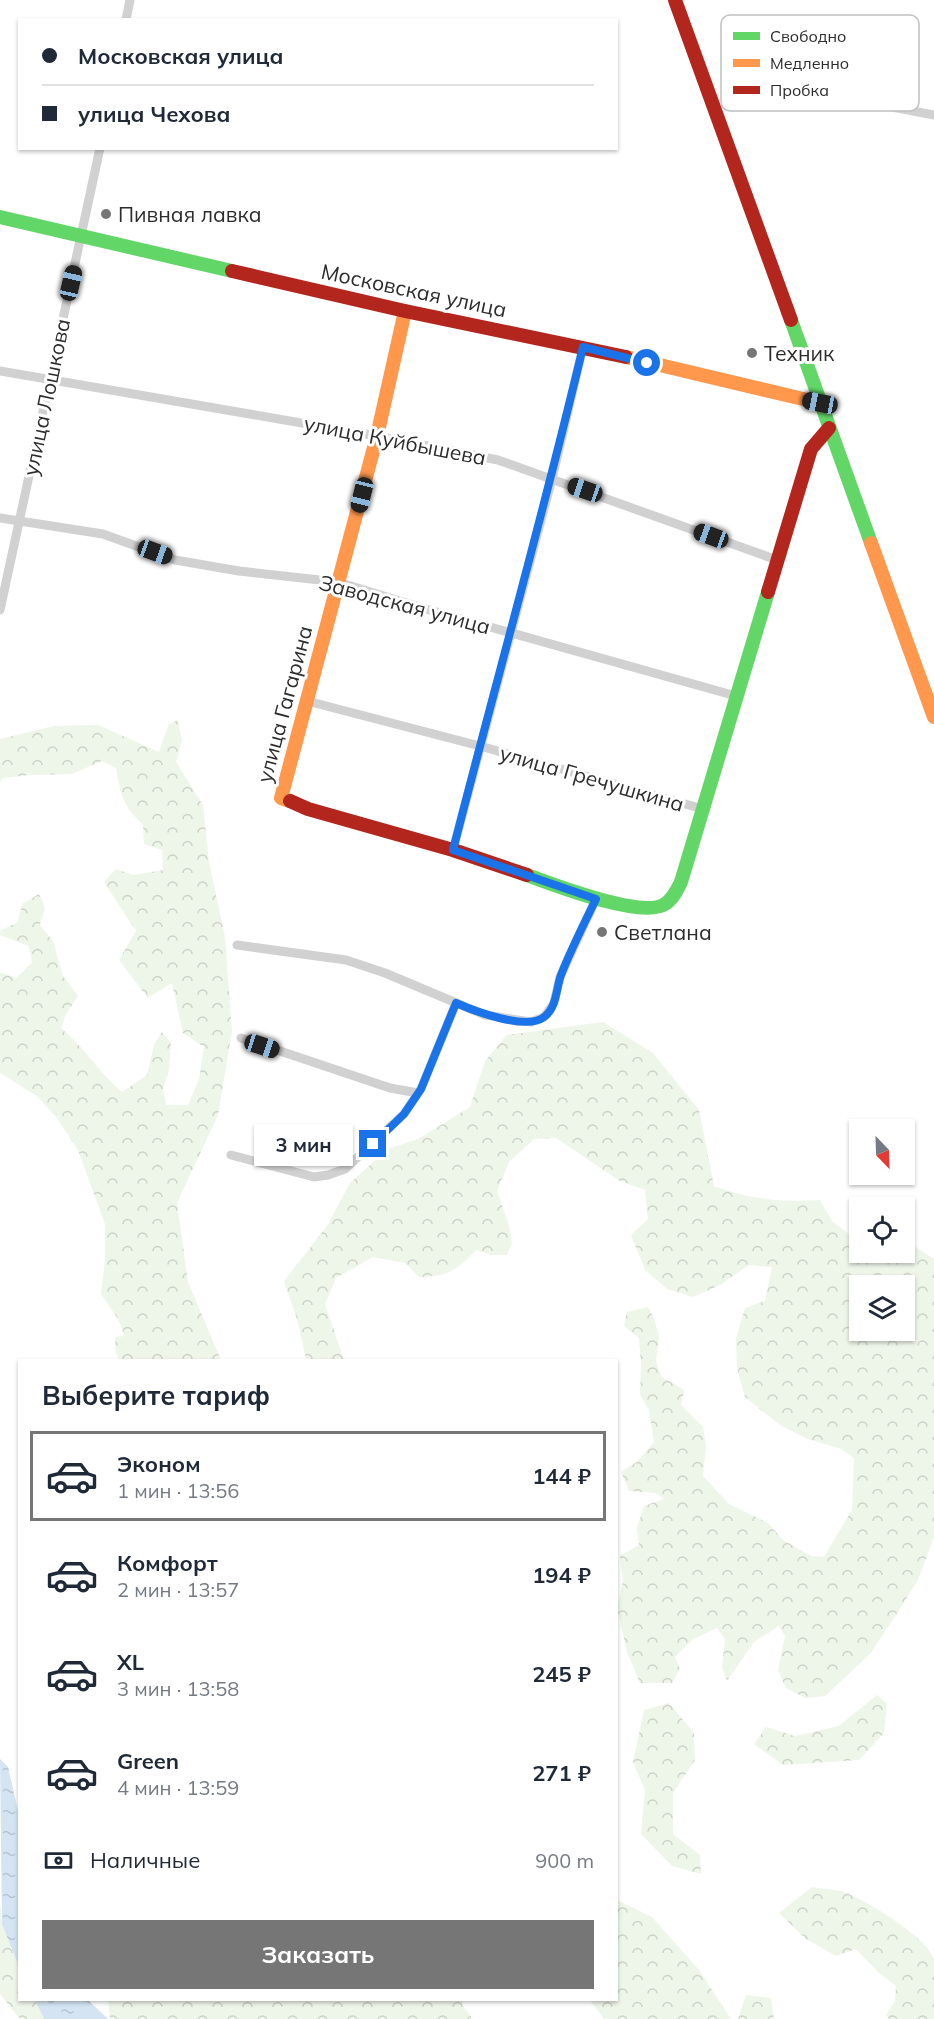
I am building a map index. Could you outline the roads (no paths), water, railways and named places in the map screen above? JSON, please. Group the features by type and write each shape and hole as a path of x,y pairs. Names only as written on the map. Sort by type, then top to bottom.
{"street":[{"path":"126,18 130,0"},
{"path":"675,0 934,717"},
{"path":"913,111 934,115"},
{"name":"улица Лошкова","path":"0,610 100,150"},
{"name":"Московская улица","path":"0,217 405,311 583,347 820,403"},
{"name":"улица Гагарина","path":"405,311 377,436 281,798 308,809 453,850 596,899 656,908 666,904 674,897 703,809"},
{"path":"453,850 509,633 552,479 583,347"},
{"name":"улица Куйбышева","path":"0,371 377,436 498,460 777,560"},
{"path":"703,809 811,449 829,428"},
{"name":"Заводская улица","path":"0,518 103,534 175,560 239,571 338,582 509,633 736,696"},
{"name":"улица Гречушкина","path":"308,701 480,746 703,809"},
{"path":"237,945 346,960 385,973 484,1015 531,1022 544,1017 554,1003 560,977 596,899"},
{"path":"231,1155 314,1177 345,1169 404,1114 418,1093 456,1003"},
{"path":"241,1038 390,1088 418,1093"}],"water":[{"path":"0,1759 8,1767 18,1811 18,1964 2,1924"},
{"path":"35,2001 89,2001 108,2019 44,2019"}],"place":[{"name":"Пивная лавка","path":"106,214"},
{"name":"Техник","path":"752,353"},
{"name":"Светлана","path":"602,932"}]}
